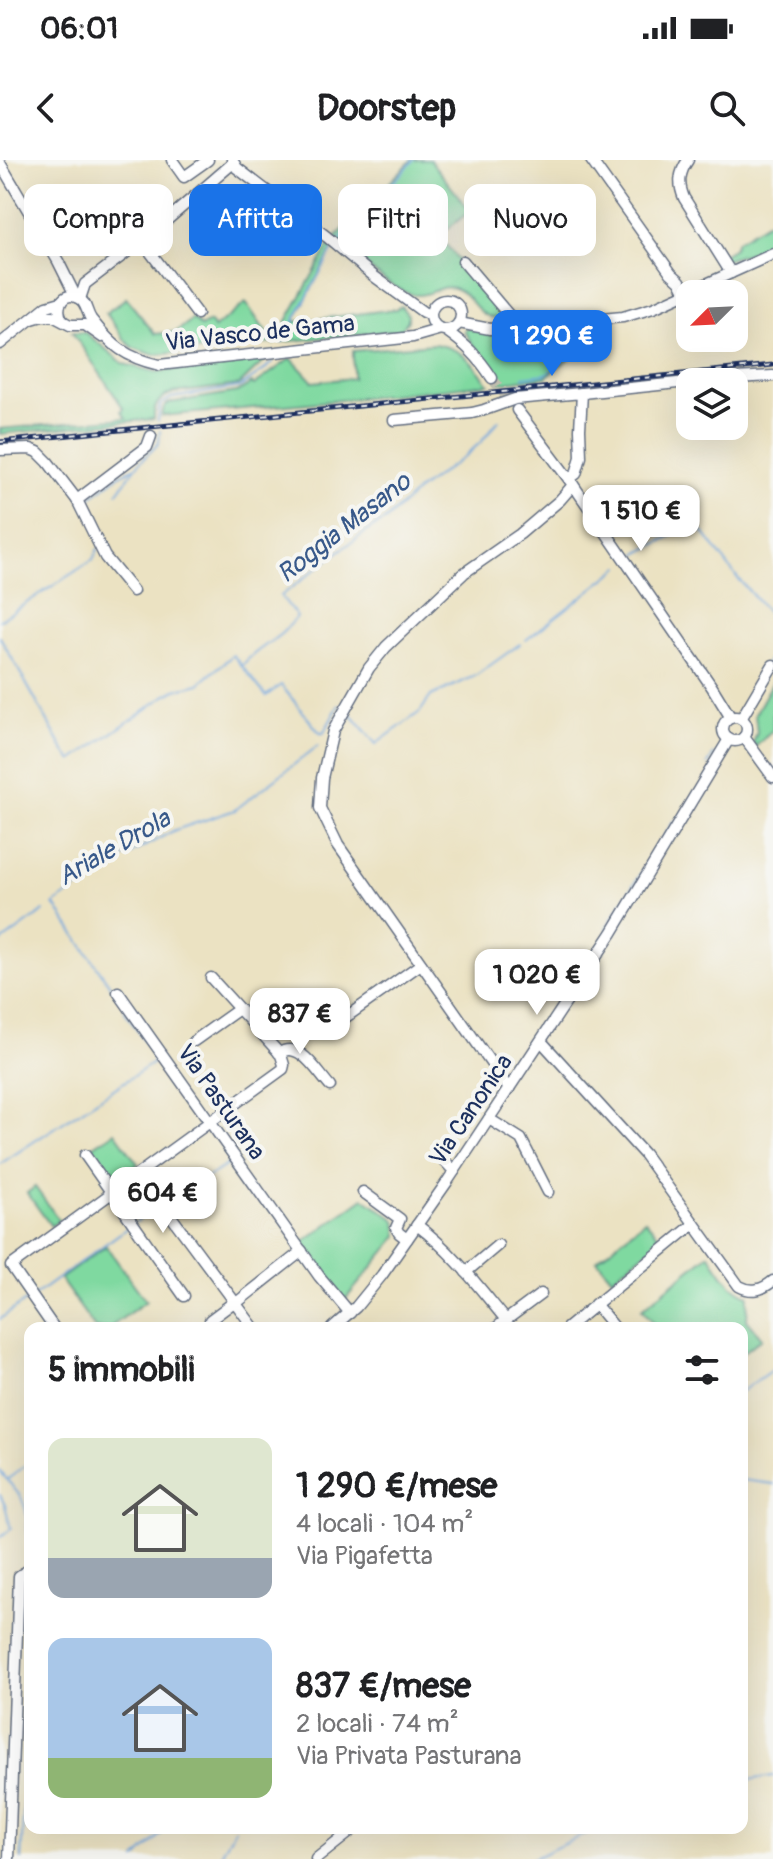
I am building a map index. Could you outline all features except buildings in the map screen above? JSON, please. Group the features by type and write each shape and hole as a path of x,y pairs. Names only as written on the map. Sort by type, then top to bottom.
{"street":[{"path":"172,160 184,177 208,160"},
{"path":"591,160 679,280"},
{"path":"688,160 680,179 684,198 731,273"},
{"path":"173,213 232,161 375,277 430,316 434,325 464,343 480,359 492,378"},
{"path":"0,162 87,311 83,320 75,325 53,316 32,319"},
{"path":"716,280 773,254"},
{"path":"78,298 85,284 122,256"},
{"path":"153,256 197,314"},
{"path":"58,261 66,282 66,293 58,311 62,320"},
{"path":"463,261 518,326"},
{"path":"0,344 47,306 78,298"},
{"path":"458,324 490,329 623,317 676,298"},
{"path":"419,334 432,307 445,299 455,302 461,316 453,329 443,330"},
{"path":"414,305 427,301 435,303"},
{"path":"461,310 494,328"},
{"name":"Via Vasco de Gama","path":"87,311 123,353 159,365 413,337 443,330"},
{"path":"458,324 464,343"},
{"name":"Via Vasco de Gama","path":"75,325 85,325 111,341"},
{"path":"394,420 472,413 515,399 773,376"},
{"path":"509,1089 338,845 320,808 322,778 333,731 369,668 386,647 464,573 560,500 576,474 581,457 582,393"},
{"path":"517,410 571,482 712,687 736,719 747,729 744,737 736,741 729,739 724,734 724,726 736,719 773,665"},
{"path":"77,500 147,447 151,436"},
{"path":"0,450 24,448 38,452 48,462 77,500 105,557 133,591"},
{"path":"744,737 772,773"},
{"name":"Via Canonica","path":"342,1321 382,1275 541,1041 612,933 729,739"},
{"path":"339,1022 421,964"},
{"path":"50,1322 11,1266 280,1073 284,1065 279,1053 211,978"},
{"name":"Via Pasturana","path":"118,992 302,1251 342,1321"},
{"path":"194,1041 239,1009"},
{"path":"541,1041 644,1154 739,1286 754,1291 773,1281"},
{"path":"279,1053 286,1049 297,1051 330,1086"},
{"path":"489,1119 521,1139 548,1192"},
{"path":"438,1154 454,1171"},
{"path":"85,1155 184,1296"},
{"path":"363,1192 400,1219 396,1228 407,1239"},
{"path":"168,1212 249,1322"},
{"path":"574,1322 694,1224"},
{"path":"417,1225 449,1251 506,1320"},
{"path":"466,1272 498,1245"},
{"path":"210,1320 302,1251"},
{"path":"504,1322 541,1294"},
{"path":"595,1304 610,1322"},
{"path":"9,1859 19,1576 24,1573"},
{"path":"316,1859 330,1854 349,1834"}],"green space":[{"path":"412,160 430,160 464,203 464,216 448,229 448,184 388,184"},
{"path":"773,219 773,241 752,252 725,260 721,256 734,248 737,241"},
{"path":"330,244 334,246 294,322 401,306 408,315 401,330 275,343"},
{"path":"448,247 506,318 487,316 454,288 417,295 398,288 355,256 448,256"},
{"path":"126,298 155,334 176,332 193,319 201,327 209,322 214,328 246,303 273,343 154,355 133,348 106,313"},
{"path":"612,324 546,377 499,383 464,331 466,328 504,333"},
{"path":"72,332 86,333 124,364 156,372 266,359 239,385 173,393 164,397 156,406 154,419 0,434 0,429 126,418 121,411 124,409"},
{"path":"434,344 460,353 489,384 162,416 164,407 169,403 237,392 252,383 254,385 291,358 313,382 353,378 353,351"},
{"path":"773,682 773,730 755,747 755,714"},
{"path":"115,1132 138,1164 114,1180 91,1148"},
{"path":"35,1187 59,1220 51,1226 27,1193"},
{"path":"364,1198 396,1220 398,1236 344,1301 303,1242"},
{"path":"645,1220 662,1239 612,1278 597,1260"},
{"path":"106,1246 146,1301 117,1322 91,1322 60,1279"},
{"path":"709,1254 730,1283 748,1295 747,1320 762,1338 748,1349 748,1322 653,1322 642,1309"}],"waterway":[{"path":"392,184 414,160"},
{"path":"282,343 333,249"},
{"path":"158,421 160,405 171,398 240,387 273,361"},
{"name":"Roggia Masano","path":"523,377 546,374 564,361"},
{"name":"Roggia Masano","path":"242,666 297,617 281,596 386,520 417,491 481,442 499,420"},
{"path":"117,493 159,443 160,431"},
{"path":"86,508 88,499 134,468"},
{"name":"Roggia Masano","path":"637,554 696,523 773,619"},
{"path":"0,620 93,560 98,549"},
{"name":"Roggia Masano","path":"526,640 620,567"},
{"name":"Roggia Masano","path":"0,637 72,761 165,696 199,684 233,655 266,696 281,685 323,734 339,705"},
{"name":"Roggia Masano","path":"350,713 376,744 420,712 431,696 475,676 520,644"},
{"path":"747,698 773,652"},
{"name":"Ariale Drola","path":"111,987 54,904 124,857 175,830 235,810 318,746"},
{"path":"708,764 714,754"},
{"path":"606,928 674,821"},
{"path":"0,943 44,911"},
{"name":"Ariale Drola","path":"124,1010 148,1047"},
{"name":"Ariale Drola","path":"0,1164 153,1063 153,1056"},
{"path":"136,1222 231,1162"},
{"path":"35,1295 130,1226"},
{"path":"0,1319 30,1298"},
{"path":"748,1387 773,1369"},
{"path":"8,1479 24,1467"},
{"path":"0,1471 24,1505"},
{"path":"748,1481 773,1484"},
{"path":"0,1495 11,1529 0,1537"},
{"path":"748,1780 773,1776"},
{"path":"21,1859 24,1798"},
{"path":"136,1859 161,1834"},
{"name":"Ariale Drola","path":"219,1859 232,1834"},
{"path":"532,1859 585,1834"}],"tunnel":[{"path":"492,378 513,405"}],"railway":[{"path":"0,442 773,365"}]}
